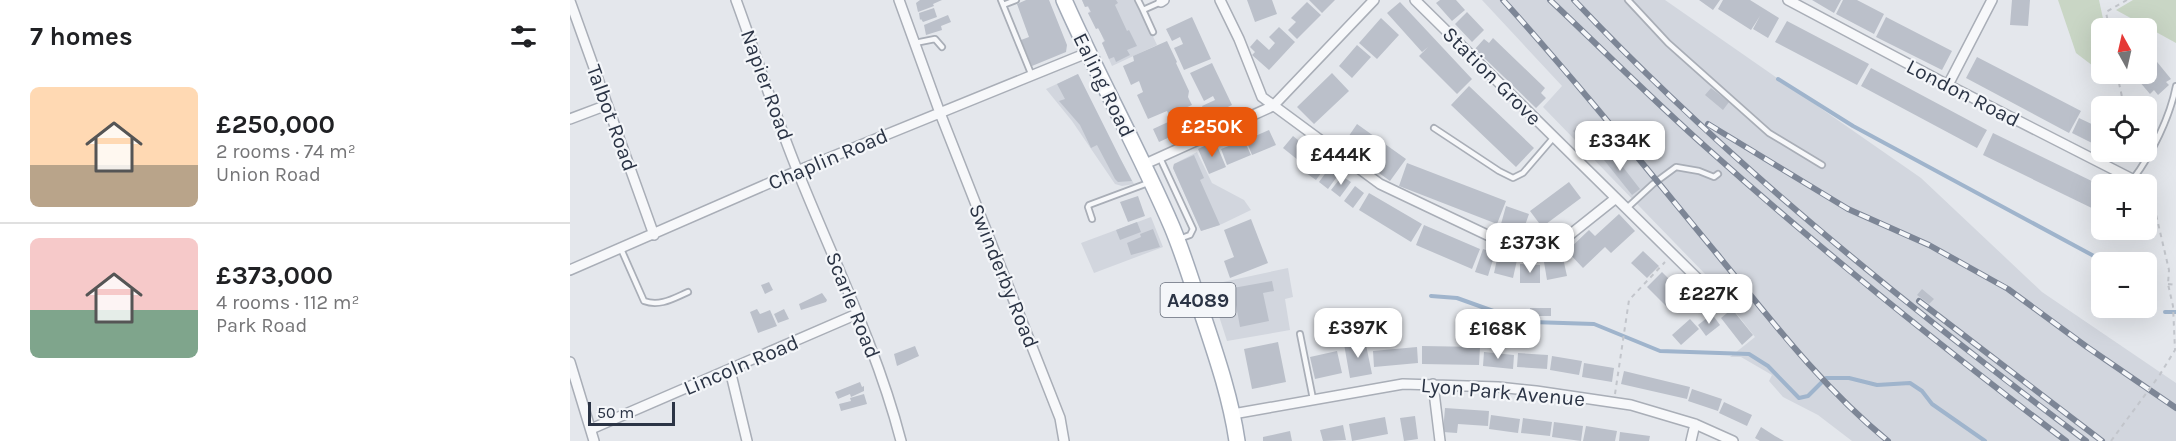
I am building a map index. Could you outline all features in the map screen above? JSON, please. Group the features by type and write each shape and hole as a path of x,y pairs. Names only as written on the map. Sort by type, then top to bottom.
{"main road":[{"name":"Ealing Road","path":"1064,0 1177,240 1222,372 1233,414 1237,441"}],"street":[{"name":"Napier Road","path":"736,0 797,171"},
{"name":"Swinderby Road","path":"899,0 940,113 1060,418 1064,441"},
{"path":"1220,0 1239,39 1262,97 1380,184 1504,243 1538,251 1562,241 1616,198"},
{"path":"1143,165 1273,106 1374,0"},
{"name":"Station Grove","path":"1415,0 1697,278"},
{"name":"London Road","path":"1788,0 1948,86 2122,174"},
{"path":"1948,86 1992,0"},
{"name":"Talbot Road","path":"570,1 654,235"},
{"name":"Chaplin Road","path":"570,270 797,171 1087,53"},
{"path":"570,119 607,105"},
{"name":"Scarle Road","path":"797,171 858,314 890,398 901,441"},
{"name":"Lincoln Road","path":"591,429 858,314"},
{"path":"570,362 594,441"},
{"path":"730,370 747,441"},
{"path":"1433,384 1440,441"},
{"name":"Lyon Park Avenue","path":"1233,414 1380,387 1433,384 1536,391 1631,405 1695,424 1733,441"},
{"path":"1691,441 1695,424"}],"lane":[{"path":"1016,0 1002,3 1032,76"},
{"path":"1138,0 1153,32"},
{"path":"1628,0 1668,43 1769,133 1822,165"},
{"path":"1143,10 1162,1"},
{"path":"915,43 935,39 942,47"},
{"path":"2140,174 2175,97 2176,86"},
{"path":"1434,128 1513,178 1523,173 1554,137"},
{"path":"1160,157 1190,221 1192,232 1177,240"},
{"path":"1627,208 1676,167 1699,171 1714,177 1718,174"},
{"path":"1092,219 1089,205 1151,182"},
{"path":"621,249 644,301 652,304 663,303 688,292"},
{"path":"1300,334 1313,400"}],"path":[{"path":"2107,18 2106,12 2127,0"},
{"path":"2111,441 2159,376 2175,350 2173,306 2168,284 2169,270 2157,219"},
{"path":"1613,403 1629,300 1675,254"},
{"path":"2168,284 2176,285"}],"shaded area":[{"path":"1082,0 1136,0 1157,45 1112,66 1102,43 1104,41 1099,28 1096,29 1088,13 1090,11"},
{"path":"1482,0 1665,0 1921,178 2042,292 2176,383 2176,441 1852,441 1818,415 1783,397 1769,381 1772,375 1741,357 1730,357 1755,337 1707,276 1543,107 1562,86"},
{"path":"1078,74 1134,184 1122,186 1115,184 1072,121 1046,89"},
{"path":"1197,152 1212,183 1244,200 1251,210 1201,231 1173,168 1174,164"},
{"path":"1151,217 1163,247 1094,273 1081,243"},
{"path":"1288,268 1293,297 1285,299 1290,330 1227,341 1209,285"}],"green space":[{"path":"2058,0 2099,0 2103,18 2091,18 2091,64 2076,53"},
{"path":"2133,0 2176,0 2176,43 2157,33 2157,18 2131,18 2116,10"}],"building":[{"path":"920,0 942,0 918,12 916,3"},
{"path":"1026,0 1049,0 1067,45 1066,52 1032,66 1021,40 1029,37 1017,4"},
{"path":"1082,0 1116,0 1118,3 1115,5 1137,46 1127,50 1130,55 1116,62 1114,57 1109,59 1102,43 1105,41 1088,13 1091,12 1088,6 1085,7"},
{"path":"1247,0 1272,0 1277,14 1255,22"},
{"path":"1309,0 1335,0 1322,13"},
{"path":"1440,0 1456,0 1465,10 1452,21 1436,3"},
{"path":"1699,0 1720,0 1713,10"},
{"path":"1723,0 1750,0 1779,18 1768,38 1753,29 1760,16 1751,30 1718,9"},
{"path":"1812,0 1841,0 1834,13"},
{"path":"1843,0 1857,0 1884,14 1874,34 1836,14"},
{"path":"2012,0 2030,0 2028,26 2010,25"},
{"path":"1307,2 1321,15 1297,39 1288,30 1296,22 1291,18"},
{"path":"1400,2 1472,79 1457,94 1419,56 1428,47 1422,52 1387,13"},
{"path":"934,8 937,17 923,22 920,20 919,13"},
{"path":"1467,12 1484,30 1472,42 1455,24"},
{"path":"948,15 951,22 941,26 942,30 926,35 924,25"},
{"path":"1192,17 1211,59 1184,70 1174,48 1183,44 1180,37 1172,41 1166,29"},
{"path":"1886,17 1952,51 1942,70 1876,37"},
{"path":"1381,18 1399,35 1377,59 1359,43"},
{"path":"1787,21 1869,64 1857,85 1775,42"},
{"path":"1279,27 1295,42 1269,70 1252,55 1255,52 1250,47 1257,39 1269,50 1275,43 1269,37"},
{"path":"1493,38 1545,88 1541,93 1546,98 1536,108 1475,49 1484,39 1489,43"},
{"path":"1167,41 1189,91 1188,97 1192,105 1169,115 1167,111 1148,119 1137,95 1143,92 1139,81 1131,85 1123,66 1134,61 1133,56"},
{"path":"1357,45 1371,57 1352,78 1339,66"},
{"path":"1977,57 2081,111 2069,133 1966,78"},
{"path":"2157,62 2171,79 2166,82 2169,85 2158,95 2154,90 2150,94 2142,84 2157,84"},
{"path":"1212,63 1232,105 1207,117 1202,106 1215,100 1213,96 1204,101 1190,73"},
{"path":"1871,68 1987,130 1977,148 1861,86"},
{"path":"1332,73 1349,91 1314,124 1297,107"},
{"path":"1078,74 1132,181 1118,182 1115,179 1097,145 1091,148 1080,125 1059,101 1065,99 1057,84"},
{"path":"1469,86 1534,148 1516,167 1451,105"},
{"path":"1711,88 1729,102 1723,110 1705,95"},
{"path":"1194,110 1201,123 1159,142 1153,129"},
{"path":"2079,118 2091,124 2091,142 2072,133"},
{"path":"1582,122 1595,134 1586,143 1573,131"},
{"path":"1357,124 1406,159 1390,181 1342,146"},
{"path":"1269,130 1276,145 1252,155 1246,140"},
{"path":"1993,133 2091,181 2091,208 1983,155"},
{"path":"1293,136 1313,152 1303,164 1283,148"},
{"path":"1244,140 1251,155 1227,165 1221,149"},
{"path":"1215,141 1226,167 1209,174 1198,149"},
{"path":"1609,149 1640,189 1632,195 1600,155"},
{"path":"1194,155 1204,178 1200,180 1220,225 1201,231 1173,168 1174,164"},
{"path":"1317,158 1327,165 1316,180 1306,173"},
{"path":"1407,163 1506,201 1497,224 1399,186"},
{"path":"1330,167 1339,174 1328,189 1319,182"},
{"path":"1342,176 1351,182 1340,197 1331,190"},
{"path":"1569,182 1581,198 1542,227 1530,211"},
{"path":"1355,186 1364,193 1353,208 1344,201"},
{"path":"1369,193 1422,224 1411,242 1359,210"},
{"path":"1138,196 1145,216 1128,222 1120,202"},
{"path":"1506,206 1529,214 1523,231 1501,224"},
{"path":"1619,214 1635,231 1611,253 1605,247 1583,268 1567,251 1589,230 1595,236"},
{"path":"1251,219 1268,263 1230,278 1224,261 1234,257 1224,230"},
{"path":"1137,222 1141,232 1120,240 1116,230"},
{"path":"1424,225 1480,249 1472,269 1416,245"},
{"path":"1153,229 1160,247 1131,255 1127,243"},
{"path":"1483,249 1495,253 1488,276 1475,272"},
{"path":"1643,251 1659,266 1647,278 1631,263"},
{"path":"1498,255 1517,260 1513,278 1494,273"},
{"path":"1563,258 1567,276 1547,280 1544,262"},
{"path":"1520,264 1540,265 1540,283 1520,283"},
{"path":"1662,272 1687,297 1672,312 1647,287"},
{"path":"1272,281 1274,291 1263,293 1269,321 1240,327 1233,288"},
{"path":"769,282 773,290 765,294 761,285"},
{"path":"1922,289 1934,299 1929,304 1917,295"},
{"path":"822,293 826,302 801,310 799,304"},
{"path":"1530,308 1551,308 1551,316 1530,316"},
{"path":"757,309 760,314 770,310 777,326 758,333 750,312"},
{"path":"784,309 789,319 778,323 774,314"},
{"path":"1732,309 1753,335 1742,345 1721,318"},
{"path":"1712,314 1720,325 1706,336 1698,325"},
{"path":"1690,319 1699,329 1681,345 1672,335"},
{"path":"1365,340 1372,374 1350,378 1344,344"},
{"path":"1278,342 1286,382 1252,389 1244,349"},
{"path":"915,346 919,356 897,366 894,354"},
{"path":"1422,346 1480,347 1479,365 1422,364"},
{"path":"1417,347 1418,363 1374,367 1373,351"},
{"path":"1337,351 1342,373 1315,379 1310,357"},
{"path":"1484,352 1514,355 1513,369 1483,366"},
{"path":"1518,353 1548,355 1547,369 1517,367"},
{"path":"1552,356 1582,361 1579,375 1550,370"},
{"path":"1584,363 1614,368 1612,382 1582,377"},
{"path":"1624,371 1690,387 1687,399 1621,384"},
{"path":"860,382 862,387 864,386 864,391 851,397 850,394 838,399 835,392"},
{"path":"1692,389 1722,399 1718,411 1688,401"},
{"path":"864,394 867,404 841,411 839,404"},
{"path":"1724,402 1752,415 1747,426 1719,413"},
{"path":"1445,408 1489,411 1488,426 1458,424 1457,433 1443,432"},
{"path":"1491,415 1520,419 1518,433 1489,429"},
{"path":"1415,416 1418,439 1404,441 1400,418"},
{"path":"1385,417 1388,434 1352,441 1349,424"},
{"path":"1523,418 1552,422 1550,436 1521,433"},
{"path":"1554,422 1583,426 1581,441 1552,437"},
{"path":"1343,425 1346,440 1323,441 1320,430"},
{"path":"1586,426 1617,431 1615,441 1583,441"},
{"path":"1761,427 1784,441 1760,441 1755,438"},
{"path":"1290,431 1292,441 1263,441 1263,437"},
{"path":"1620,432 1650,436 1649,441 1619,441"}],"waterway":[{"path":"1778,79 1853,126 2091,254"},
{"path":"1431,296 1457,298 1510,317 1532,322 1594,324 1660,351 1749,354 1768,366 1799,398 1808,396 1826,378 1849,378 1877,385 1910,383 1922,391 1932,404 1985,441"},
{"path":"2165,312 2176,312"}],"railway":[{"path":"1503,0 1638,157 1777,328 1819,376 1888,441"},
{"path":"1550,0 1688,131 1795,225 1974,371 2066,441"},
{"path":"1574,0 1694,119 1757,176 1886,285 2086,441"},
{"path":"1708,124 1848,209 1929,245 2008,289 2176,408"},
{"path":"1919,301 2102,441"}]}
